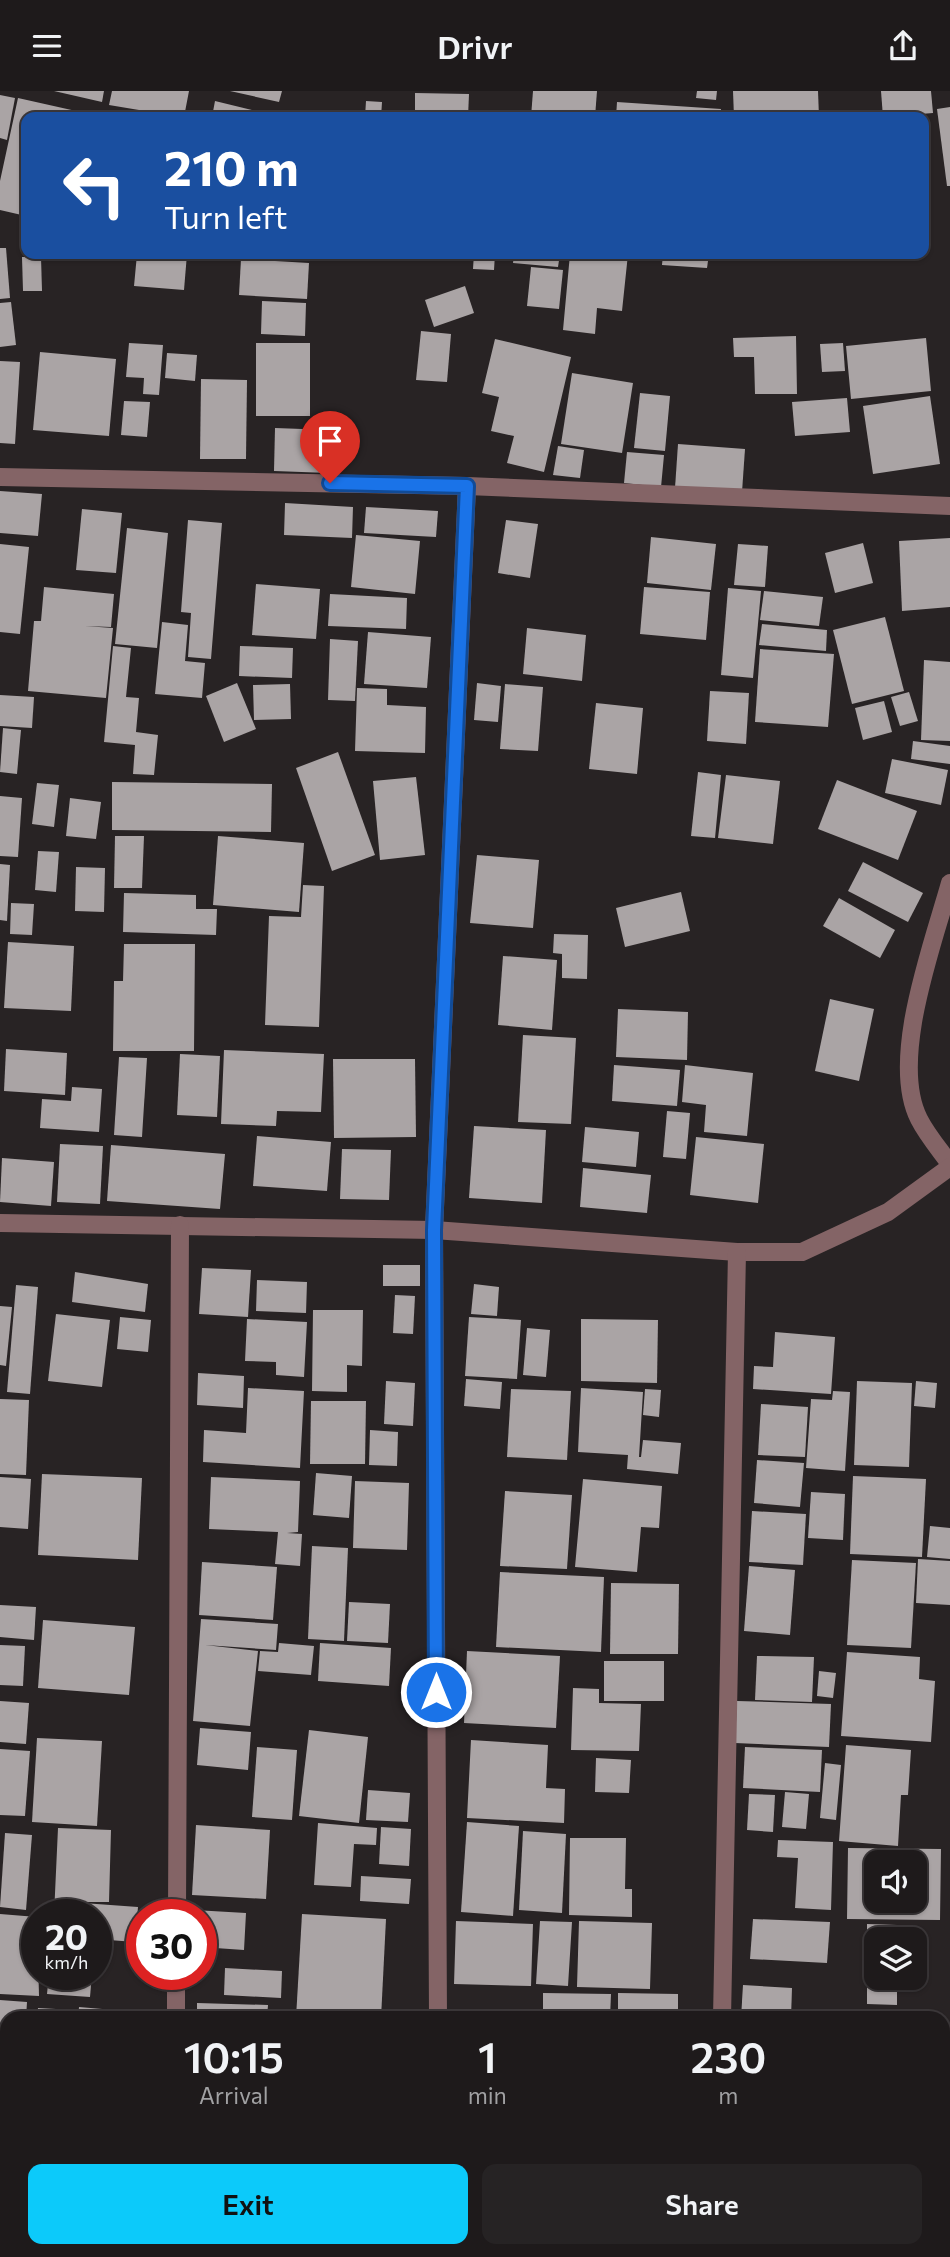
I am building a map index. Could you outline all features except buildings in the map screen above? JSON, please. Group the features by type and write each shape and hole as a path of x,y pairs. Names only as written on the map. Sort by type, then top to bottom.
{"street":[{"path":"0,477 467,486 950,506"},
{"path":"438,2011 434,1230 467,486"},
{"path":"0,1223 434,1230 737,1252 802,1252 888,1212 950,1165 918,1118 909,1075 912,1023 950,883"},
{"path":"177,1899 180,1225"},
{"path":"722,2011 737,1252"},
{"path":"176,1990 176,2011"}],"route":[{"path":"330,483 467,486 434,1230 436,1692"}]}
